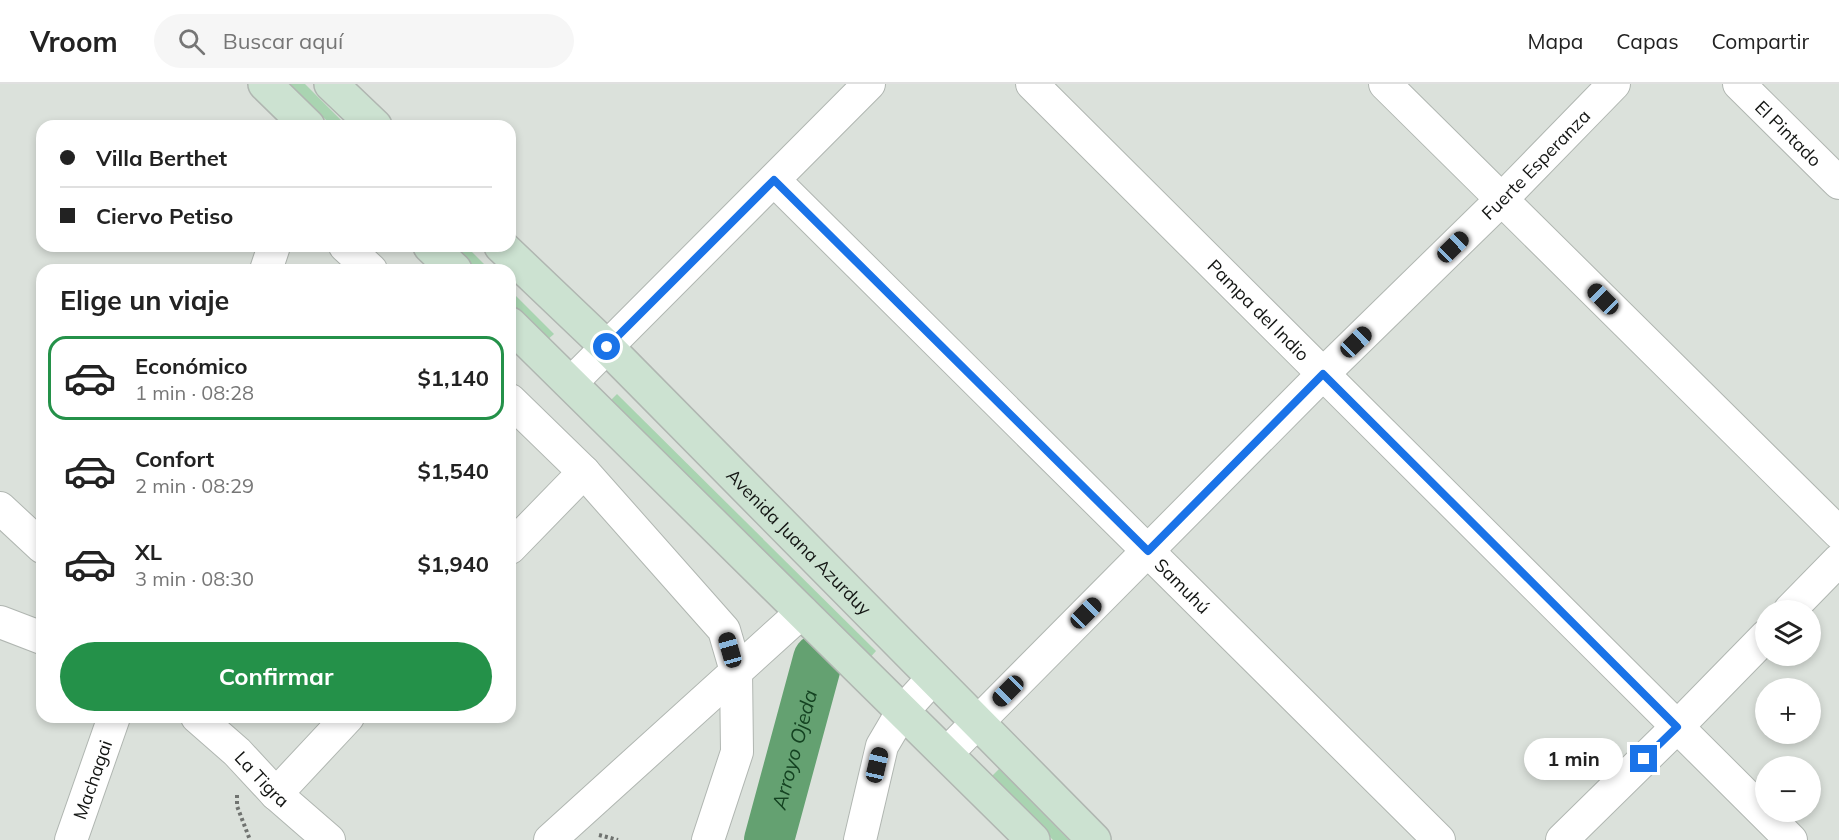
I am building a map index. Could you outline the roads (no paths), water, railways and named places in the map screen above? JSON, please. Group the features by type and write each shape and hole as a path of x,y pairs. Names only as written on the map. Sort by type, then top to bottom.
{"main road":[{"path":"265,84 302,120"},
{"path":"332,84 369,120"},
{"path":"436,252 449,264"},
{"name":"Avenida Juana Azurduy","path":"507,252 607,347 1094,840"},
{"path":"516,339 571,383 1033,840"}],"street":[{"path":"571,383 869,84"},
{"name":"Pampa del Indio","path":"1032,84 1791,840"},
{"path":"1385,84 1839,533"},
{"name":"Fuerte Esperanza","path":"946,754 1323,374 1502,199 1614,84"},
{"name":"El Pintado","path":"1739,84 1839,183"},
{"name":"Samuhú","path":"774,180 1439,840"},
{"path":"352,252 364,264"},
{"path":"516,406 584,472 724,630 736,671 737,753 708,840"},
{"path":"516,542 584,472"},
{"path":"0,508 36,541"},
{"path":"1800,600 1839,560"},
{"path":"550,840 802,612"},
{"path":"0,622 36,636"},
{"path":"1562,840 1755,647"},
{"path":"860,840 882,746 902,712 933,678"},
{"name":"Machagai","path":"71,840 112,723"},
{"name":"La Tigra","path":"204,723 237,752 276,794 329,840"},
{"path":"276,794 342,723"}],"waterway":[{"name":"Arroyo Ojeda","path":"769,840 818,659"}]}
